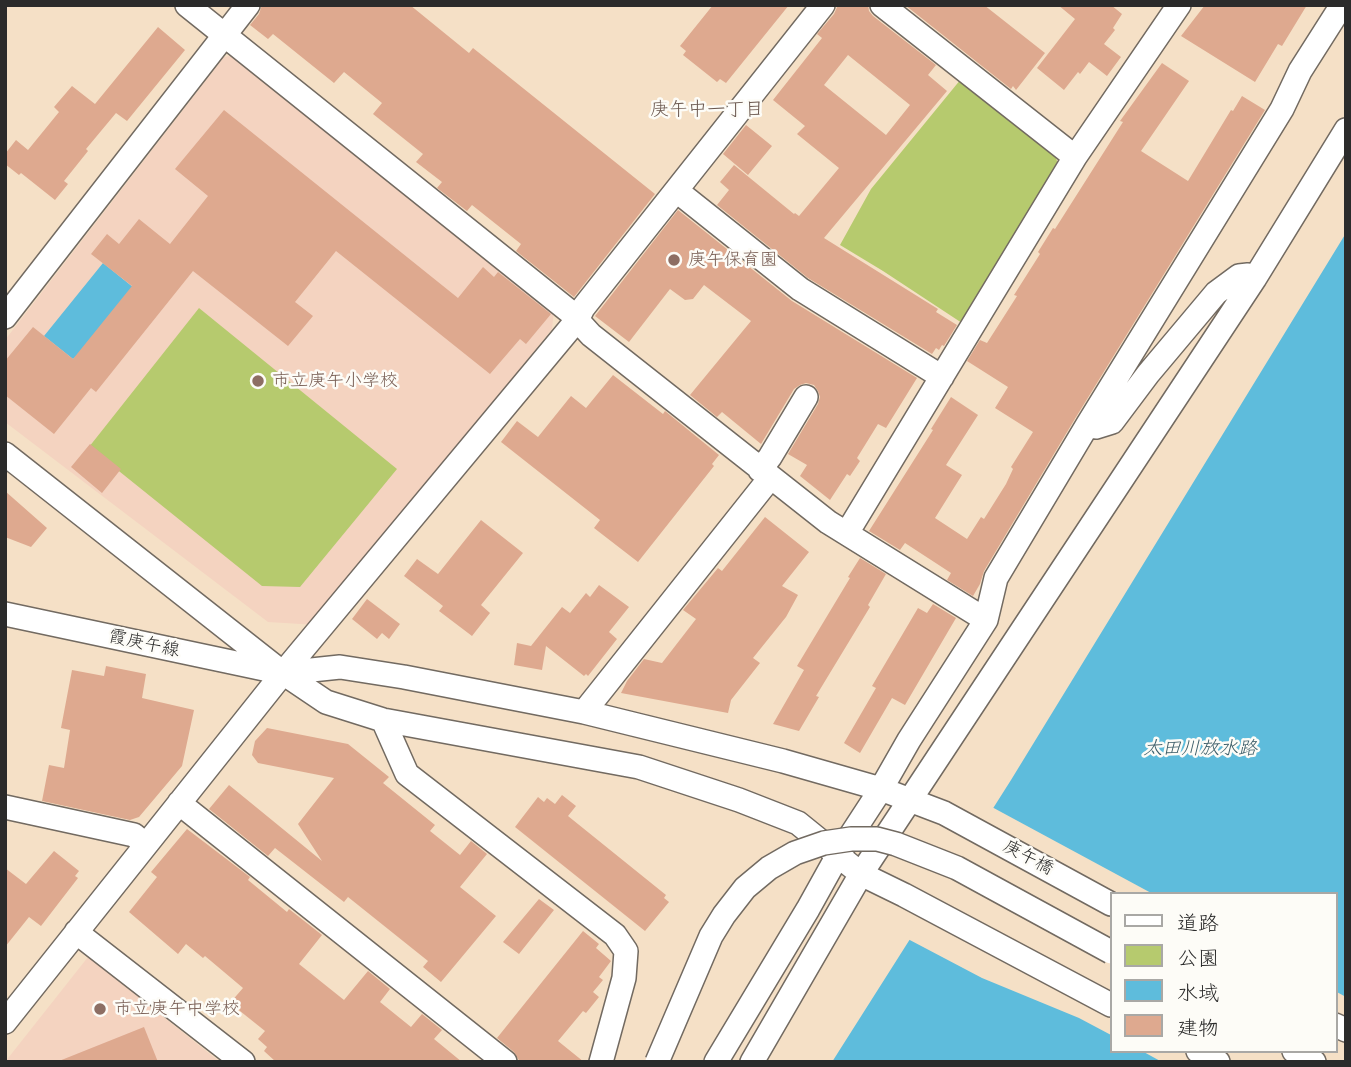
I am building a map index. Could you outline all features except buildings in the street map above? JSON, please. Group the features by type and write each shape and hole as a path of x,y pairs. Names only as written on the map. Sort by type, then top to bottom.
{"street":[{"path":"187,5 569,311 592,335 828,523 986,620"},
{"path":"5,317 248,5"},
{"path":"5,1022 283,673 577,320 583,308 823,5"},
{"path":"882,5 1075,157"},
{"path":"847,533 1075,157 1179,5"},
{"path":"716,1062 838,855 986,620 996,578 1282,109 1300,71 1342,5"},
{"path":"752,1062 861,874 1255,278 1346,130"},
{"path":"677,191 800,289 942,377"},
{"path":"1088,424 1096,427 1112,422 1148,374 1216,293 1239,276 1248,275 1255,278"},
{"path":"584,712 765,474 770,457 806,397"},
{"path":"5,454 283,673 326,702 383,720 639,767 740,800 798,823 861,874 1110,1004"},
{"name":"霞庚午線","path":"5,614 283,673"},
{"name":"庚午橋","path":"283,673 340,667 404,677 584,712 783,761 881,789 944,813 1110,903"},
{"path":"383,720 407,774 615,936 626,951 624,978 601,1062"},
{"path":"838,855 910,800"},
{"path":"179,803 505,1062"},
{"path":"5,807 134,835 146,845"},
{"path":"657,1062 711,936 724,915 745,888 769,868 795,853 824,843 877,839 896,844 957,868 1110,951"},
{"path":"76,932 243,1062"},
{"path":"1202,1053 1218,1062"},
{"path":"1298,1053 1314,1062"}],"shaded area":[{"name":"市立庚午小学校","path":"234,55 554,310 552,329 317,625 268,622 5,422 5,340 224,57"},
{"name":"市立庚午中学校","path":"88,957 220,1062 5,1062"}],"green space":[{"path":"961,79 1054,150 1058,165 962,323 840,245 871,189"},
{"path":"199,308 397,469 300,587 262,586 89,447"}],"water":[{"name":"太田川放水路","path":"1346,233 1346,1062 832,1062 1011,780"},
{"path":"103,263 144,296 73,359 44,336"}],"pier":[{"path":"990,806 1149,892 1110,892 1110,1034 1079,1018 982,978 906,938"},
{"path":"1337,992 1346,997 1346,1062 1162,1062 1146,1053 1337,1053"}],"place":[{"name":"庚午保育園","path":"674,260"},
{"name":"市立庚午小学校","path":"258,381"},
{"name":"市立庚午中学校","path":"100,1009"}],"district":[{"name":"庚午中一丁目","path":"707,110"}]}
